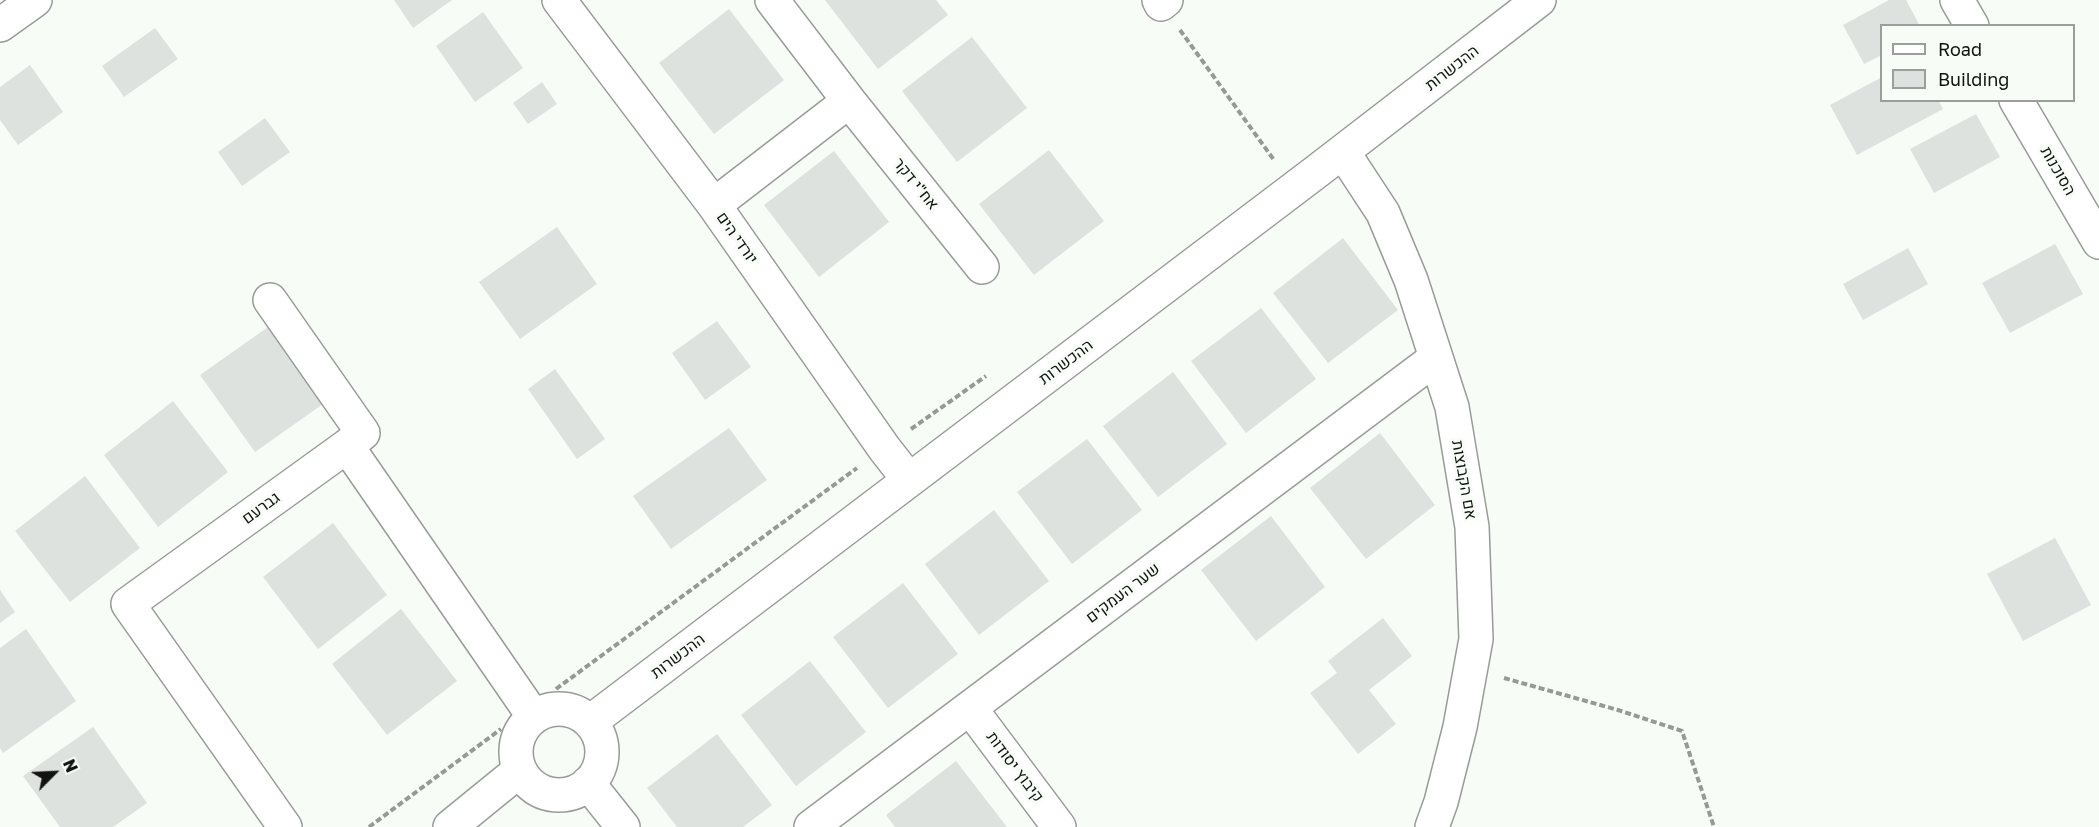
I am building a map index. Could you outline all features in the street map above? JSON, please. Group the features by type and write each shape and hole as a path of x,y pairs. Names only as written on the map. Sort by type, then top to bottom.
{"street":[{"path":"0,25 35,0"},
{"name":"יורדי הים","path":"560,0 714,205 909,480"},
{"name":"אח\"י דקר","path":"772,0 849,101 982,267"},
{"name":"ההכשרות","path":"590,722 1343,152 1539,0"},
{"path":"1957,0 1971,24"},
{"path":"714,205 849,101"},
{"name":"הסוכנות","path":"2017,102 2099,242"},
{"name":"אם הקבוצות","path":"1343,152 1383,213 1411,280 1452,407 1472,528 1476,639 1460,727 1442,802 1432,827"},
{"path":"270,300 363,433 347,446 534,717"},
{"name":"שער העמקים","path":"811,827 1436,358"},
{"name":"גברעם","path":"285,827 128,604 347,446"},
{"name":"קיבוץ יסודות","path":"970,708 1059,827"},
{"path":"565,709 574,711 590,722 600,739 602,758 595,776 573,792 556,795 531,784 520,770 517,748 519,736 525,725 543,711 565,709"},
{"path":"450,827 520,770"},
{"path":"588,783 623,827"}],"path":[{"path":"1162,1 1280,168"},
{"path":"1471,669 1618,710 1682,731 1714,827"},
{"path":"369,827 479,745"}],"building":[{"path":"394,0 452,0 413,28"},
{"path":"825,0 936,0 948,15 878,69"},
{"path":"1889,0 1906,0 1919,24 1880,24 1880,56 1864,64 1843,25"},
{"path":"729,9 784,80 714,134 659,63"},
{"path":"483,12 523,68 475,102 436,46"},
{"path":"155,28 178,59 124,97 102,66"},
{"path":"972,37 1027,108 957,162 902,91"},
{"path":"30,65 63,112 18,145 0,120 0,87"},
{"path":"1880,78 1880,102 1939,102 1943,109 1857,155 1830,105"},
{"path":"542,82 557,104 528,124 513,103"},
{"path":"1976,114 2000,157 1934,193 1910,149"},
{"path":"265,118 290,152 242,186 218,152"},
{"path":"1049,150 1104,221 1034,275 979,204"},
{"path":"834,151 889,222 819,277 764,205"},
{"path":"557,227 597,284 520,339 479,282"},
{"path":"1343,238 1398,310 1328,363 1273,293"},
{"path":"2055,244 2083,294 2010,333 1982,283"},
{"path":"1908,248 1928,284 1863,320 1843,284"},
{"path":"1261,308 1316,379 1246,433 1191,361"},
{"path":"717,321 751,367 705,400 672,353"},
{"path":"268,327 323,404 255,452 200,375"},
{"path":"555,369 605,439 577,459 528,389"},
{"path":"1173,372 1227,444 1158,497 1103,426"},
{"path":"173,401 228,472 158,527 104,455"},
{"path":"729,428 767,480 671,549 633,496"},
{"path":"1380,433 1435,505 1366,559 1310,488"},
{"path":"1087,439 1142,510 1072,564 1017,492"},
{"path":"85,476 140,548 70,602 15,531"},
{"path":"994,510 1049,581 979,635 925,564"},
{"path":"1271,516 1325,587 1256,641 1201,570"},
{"path":"333,523 387,595 318,649 263,577"},
{"path":"2055,538 2091,605 2023,641 1987,574"},
{"path":"903,583 958,654 888,708 833,637"},
{"path":"0,590 15,612 0,623"},
{"path":"401,609 457,681 387,735 332,664"},
{"path":"1383,618 1412,656 1369,690 1396,724 1358,754 1310,693 1337,673 1328,661"},
{"path":"26,629 76,701 3,753 0,748 0,648"},
{"path":"810,661 866,732 796,786 741,715"},
{"path":"93,727 147,803 113,827 60,827 23,776"},
{"path":"717,734 772,805 743,827 677,827 647,788"},
{"path":"956,761 1007,827 895,827 886,815"}]}
